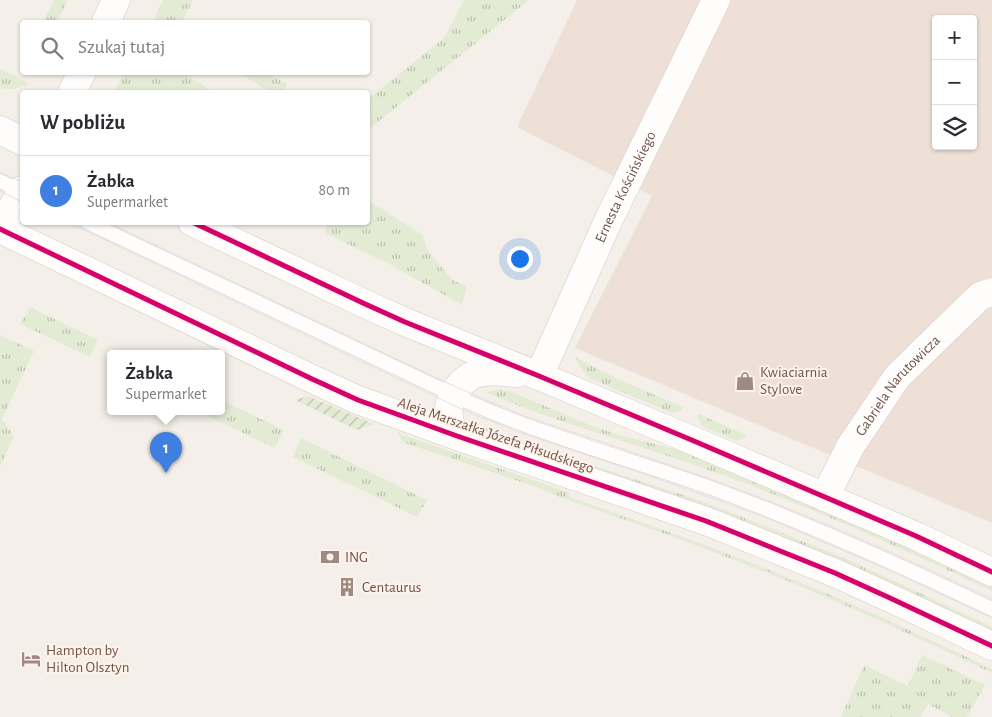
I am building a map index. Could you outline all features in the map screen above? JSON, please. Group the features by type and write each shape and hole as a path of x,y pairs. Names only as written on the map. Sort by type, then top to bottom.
{"street":[{"path":"107,20 116,0"},
{"name":"Ernesta Kościńskiego","path":"538,376 609,219 716,0"},
{"path":"73,90 80,75"},
{"path":"0,130 20,140"},
{"path":"0,229 17,189"},
{"path":"198,225 363,303 825,497 916,536 992,572"},
{"name":"Aleja Marszałka Józefa Piłsudskiego","path":"0,229 358,400 706,521 835,573 992,646"},
{"name":"Gabriela Narutowicza","path":"825,497 850,447 896,377 980,296 992,292"},
{"path":"457,436 450,424 449,416 452,396 467,379 478,373 494,371 538,376"}],"lane":[{"path":"93,225 452,396 524,425 654,468 770,510 902,566 992,609"}],"shaded area":[{"path":"577,0 992,0 992,523 575,348 652,196 517,127"}],"green space":[{"path":"54,0 68,0 58,20 44,20"},
{"path":"163,0 193,0 183,20 154,20"},
{"path":"464,0 529,0 370,128 370,97 444,38"},
{"path":"0,69 28,84 14,89 0,88"},
{"path":"123,75 186,75 211,90 115,90"},
{"path":"241,75 270,75 287,84 284,90 268,90"},
{"path":"370,201 423,235 427,249 447,274 454,281 467,286 462,305 389,264 327,234 326,225 370,225"},
{"path":"30,307 98,340 90,357 20,324"},
{"path":"0,335 34,351 2,419 14,436 0,467"},
{"path":"575,357 618,379 683,407 682,410 672,413 593,380 582,370"},
{"path":"500,389 512,392 619,435 683,451 992,583 992,591 858,529 755,487 516,405 487,393"},
{"path":"308,396 374,424 357,430 295,400"},
{"path":"225,402 284,430 275,448 205,415 225,415"},
{"path":"698,414 747,435 736,441 702,426 697,416"},
{"path":"479,425 519,441 707,503 837,555 992,627 992,635 485,433"},
{"path":"398,433 570,493 569,497 768,569 873,614 992,669 992,673 790,582 709,550 536,487 402,442"},
{"path":"301,438 427,500 417,517 293,457"},
{"path":"922,655 985,685 967,717 952,717 928,704 920,717 841,717 864,665 908,686"}],"tram line":[{"path":"0,172 20,181"},
{"path":"0,191 20,201"},
{"path":"73,225 472,414 521,433 767,518 898,574 992,618"},
{"path":"113,225 458,388 527,417 744,491 829,525 992,599"}],"cycle path":[{"path":"198,225 405,322 694,441 916,536 992,572"},
{"path":"0,229 358,400 706,521 835,573 992,646"}],"place":[{"name":"Kwiaciarnia Stylove","path":"745,381"},
{"name":"Żabka","path":"166,473"},
{"name":"ING","path":"330,557"},
{"name":"Centaurus","path":"347,587"},
{"name":"Hampton by Hilton Olsztyn","path":"31,659"}]}
